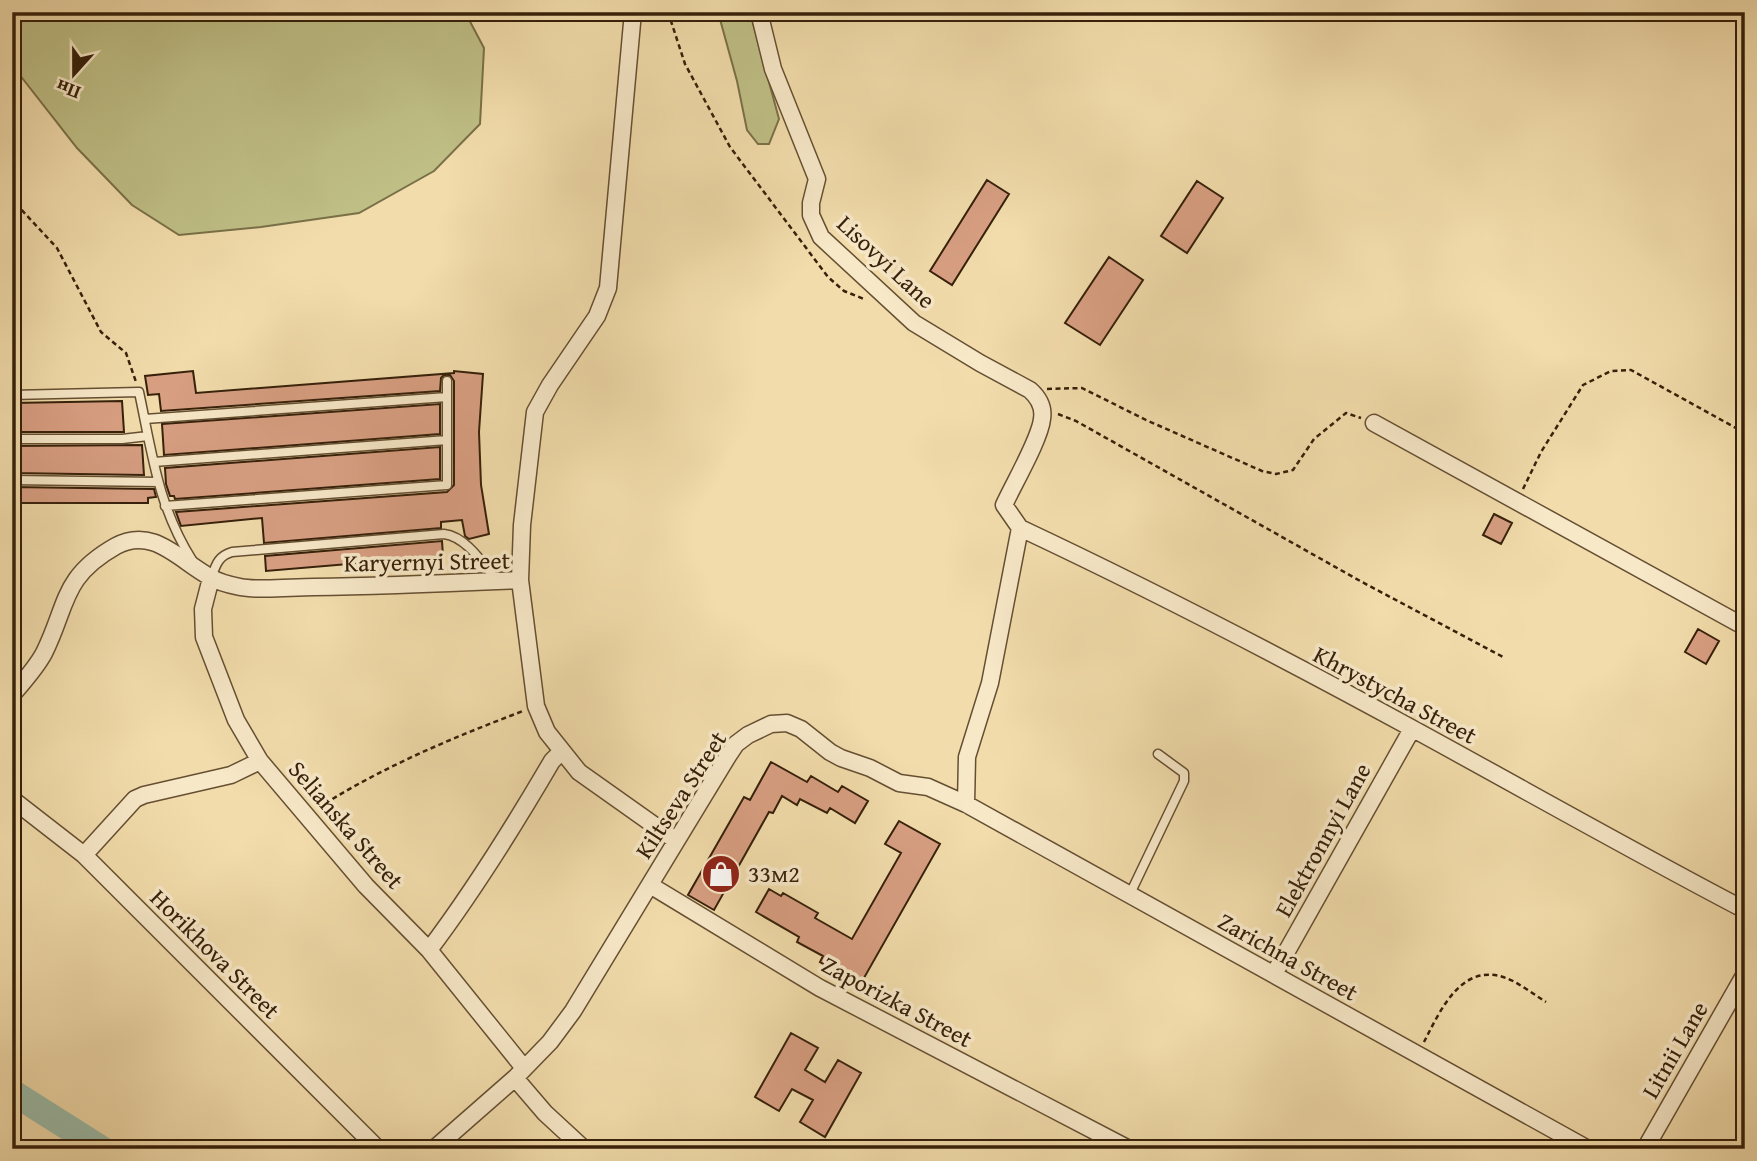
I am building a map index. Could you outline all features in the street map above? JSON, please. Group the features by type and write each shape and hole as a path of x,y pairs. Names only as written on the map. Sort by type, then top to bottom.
{"street":[{"path":"520,580 522,525 535,412 597,316 608,288 633,12"},
{"name":"Lisovyi Lane","path":"759,12 773,69 817,179 811,203 815,225 830,245 914,323 1030,390 1036,395 1042,408"},
{"path":"966,804 967,757 990,683 1020,528 1003,505 1037,435 1042,420 1042,408"},
{"path":"1374,423 1745,627"},
{"name":"Khrystycha Street","path":"1020,528 1126,579 1412,729 1745,910"},
{"name":"Karyernyi Street","path":"12,695 28,677 45,650 65,596 76,578 85,568 115,547 137,539 154,542 204,573 242,587 392,586 520,580 536,706 547,732 579,772 675,840"},
{"name":"Selianska Street","path":"204,573 205,637 236,720 260,761 366,886 429,950 545,1113 584,1149"},
{"name":"Kiltseva Street","path":"434,1149 550,1042 573,1011 736,744 759,728 787,723 811,736 841,758 870,768 899,783 928,787 966,804"},
{"name":"Elektronnyi Lane","path":"1273,974 1412,729"},
{"path":"429,950 504,844 552,761 561,752"},
{"path":"84,855 135,799 231,775 260,761"},
{"name":"Horikhova Street","path":"12,799 84,855 378,1149"},
{"name":"Zarichna Street","path":"966,804 1588,1149"},
{"name":"Zaporizka Street","path":"650,885 820,988 1129,1149"},
{"name":"Litnii Lane","path":"1645,1149 1745,974"}],"lane":[{"path":"165,506 447,485 447,381"},
{"path":"12,395 139,392 165,506 183,545 204,573 223,555 232,552 444,534 455,535 463,542 497,581"},
{"path":"145,419 447,397"},
{"path":"12,439 122,439 148,436"},
{"path":"154,462 447,440"},
{"path":"12,480 158,482"},
{"path":"1129,896 1184,781 1184,772 1158,754"}],"path":[{"path":"668,12 685,64 730,147 828,277 844,291 863,299 892,302"},
{"path":"12,195 57,248 101,332 126,353 139,392"},
{"path":"1517,502 1541,452 1583,385 1611,371 1631,370 1745,433"},
{"path":"1030,390 1082,388 1146,420 1262,471 1276,474 1293,470 1314,439 1346,412 1374,423"},
{"path":"1042,408 1076,421 1362,582 1505,658"},
{"path":"307,815 342,792 398,763 462,734 536,706"},
{"path":"1418,1054 1443,1006 1467,980 1499,976 1513,981 1546,1002"}],"green space":[{"path":"12,12 465,12 484,48 480,124 434,171 359,213 179,235 132,205 77,148 12,65"},
{"path":"718,12 750,12 779,119 769,144 758,144 747,130"}],"building":[{"path":"987,180 1009,194 952,285 930,271"},
{"path":"1197,181 1223,198 1187,253 1161,236"},
{"path":"1109,257 1143,280 1100,345 1065,323"},
{"path":"193,371 196,393 454,371 483,374 479,432 481,485 489,534 469,539 465,536 462,520 441,522 441,528 264,543 262,518 181,526 176,512 447,492 454,485 454,381 450,375 441,378 440,391 161,411 159,394 148,395 145,376"},
{"path":"122,401 124,432 12,432 12,403"},
{"path":"440,404 440,434 164,455 162,424"},
{"path":"142,445 144,475 12,473 12,446"},
{"path":"440,447 440,479 175,499 170,496 166,484 165,468"},
{"path":"12,487 154,489 156,497 148,498 148,503 12,503"},
{"path":"1494,514 1512,523 1501,544 1483,535"},
{"path":"442,541 443,556 266,571 265,556"},
{"path":"1698,629 1719,641 1706,664 1685,652"},
{"path":"771,762 807,782 811,776 838,792 842,786 868,801 855,823 830,808 827,813 800,799 797,805 782,796 773,813 769,812 714,910 688,895 744,797 750,800"},
{"path":"899,821 940,844 860,985 820,962 823,956 797,942 799,937 756,912 769,889 781,896 783,893 818,913 815,918 852,939 901,853 885,844"},
{"path":"791,1033 818,1048 805,1070 825,1082 838,1060 861,1073 825,1137 800,1122 813,1100 792,1089 779,1111 755,1097"}],"waterway":[{"path":"12,1092 102,1149"}],"place":[{"name":"33м2","path":"721,874"}]}
